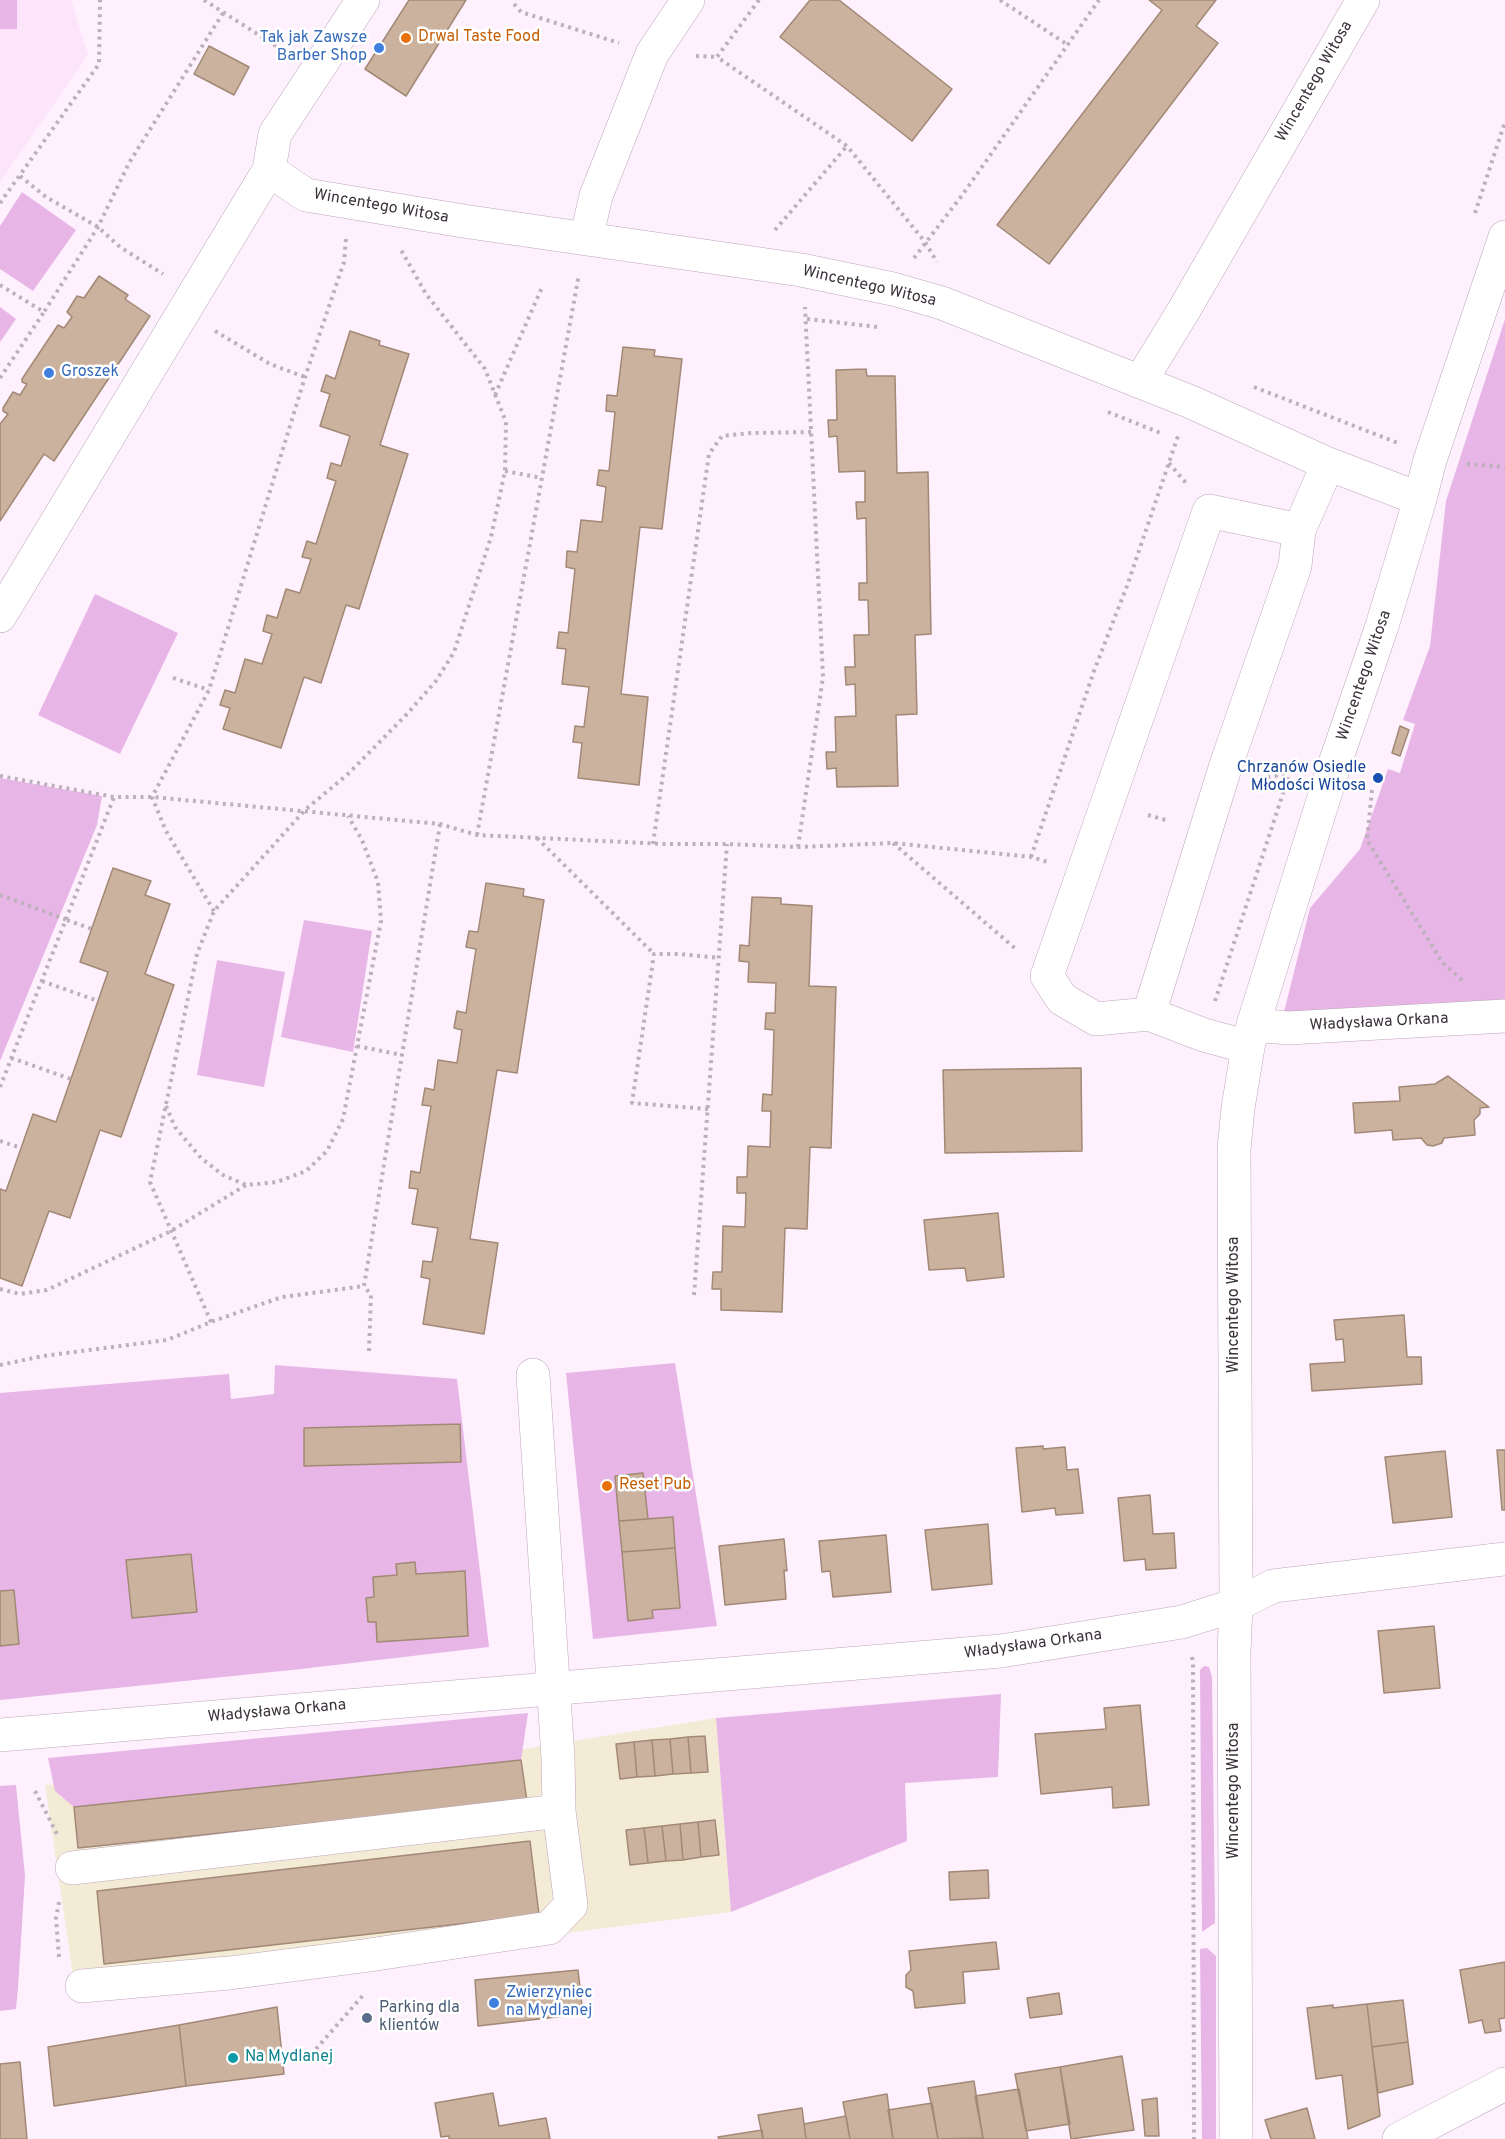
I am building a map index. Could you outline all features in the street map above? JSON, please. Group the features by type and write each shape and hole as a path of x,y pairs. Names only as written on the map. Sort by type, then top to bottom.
{"street":[{"path":"0,616 269,170 276,134 363,0"},
{"path":"586,239 596,196 652,54 688,0"},
{"name":"Wincentego Witosa","path":"1140,382 1363,0"},
{"name":"Wincentego Witosa","path":"269,170 306,195 462,221 801,270 893,289 942,303 1191,402 1328,464 1420,499"},
{"name":"Wincentego Witosa","path":"1236,2139 1234,1149 1250,1036 1331,775 1382,626 1430,460 1505,237"},
{"path":"1299,530 1209,512 1047,976 1062,999 1096,1019 1149,1014 1225,768 1295,566 1299,530 1328,464"},
{"name":"Władysława Orkana","path":"1149,1014 1204,1035 1250,1036 1289,1028 1503,1016"},
{"path":"82,1986 230,1973 373,1955 549,1928 572,1905 559,1811 558,1758 533,1375"},
{"name":"Władysława Orkana","path":"0,1735 1001,1651 1182,1622 1236,1605 1273,1586 1505,1559"},
{"path":"72,1868 559,1811"},
{"path":"1399,2139 1505,2084"}],"path":[{"path":"0,203 99,64 100,0"},
{"path":"204,0 317,71"},
{"path":"759,0 717,57 847,146 925,242"},
{"path":"1000,0 1068,45"},
{"path":"893,289 925,242 963,194 1099,0"},
{"path":"514,4 521,12 652,54"},
{"path":"0,378 98,227 129,163 223,13"},
{"path":"747,263 847,146"},
{"path":"20,176 46,197 98,227 120,247 184,287 186,306 209,327 270,364 304,377"},
{"path":"152,797 209,690 304,377 363,204"},
{"path":"211,1322 150,1182 197,954 214,911 304,810 348,774 436,681 454,652 491,537 505,471 506,422 484,369 426,294 363,204"},
{"path":"477,835 586,239"},
{"path":"0,285 44,312"},
{"path":"495,396 543,285"},
{"path":"807,319 879,327"},
{"path":"798,847 823,677 807,332"},
{"path":"1099,408 1165,435"},
{"path":"653,844 709,454 722,436 812,432"},
{"path":"1032,857 1094,671 1131,575 1176,439 1186,443"},
{"path":"505,471 542,478"},
{"path":"172,678 209,690"},
{"path":"1261,779 1289,773"},
{"path":"0,776 114,796 304,810 440,824 477,835 653,844 798,847 893,843 1032,857 1083,873"},
{"path":"1372,790 1366,840 1442,962 1503,1016"},
{"path":"0,1087 114,796"},
{"path":"152,797 166,831 214,911"},
{"path":"0,1289 20,1294 47,1290 171,1231 246,1185 277,1182 306,1171 327,1151 343,1119 381,921 378,882 362,840 347,815"},
{"path":"1148,815 1166,820"},
{"path":"369,1351 371,1295 364,1286 440,824"},
{"path":"536,837 654,954 719,958"},
{"path":"893,843 1047,976"},
{"path":"694,1295 727,844"},
{"path":"1,897 92,929"},
{"path":"654,954 632,1103 708,1109"},
{"path":"42,981 98,1001"},
{"path":"357,1046 402,1054"},
{"path":"11,1058 70,1079"},
{"path":"166,1106 175,1127 201,1158 223,1175 246,1185"},
{"path":"0,1141 21,1148"},
{"path":"0,1365 43,1356 167,1340 282,1297 364,1286"},
{"path":"35,1791 72,1868 62,1886 56,1918 59,1957 82,1986"},
{"path":"316,2049 365,1993"}],"shaded area":[{"path":"0,0 71,0 88,55 0,182"},
{"path":"0,0 17,0 17,29 0,29"},
{"path":"22,192 76,230 33,291 0,269 0,226"},
{"path":"0,307 16,319 0,342"},
{"path":"1505,319 1505,1000 1283,1016 1310,908 1360,849 1388,769 1400,773 1415,724 1403,720 1430,646 1446,501"},
{"path":"95,594 178,633 120,754 38,715"},
{"path":"0,778 102,796 97,825 0,1061"},
{"path":"304,920 372,931 353,1052 281,1037"},
{"path":"217,960 285,972 264,1087 197,1075"},
{"path":"675,1363 717,1626 593,1639 566,1373"},
{"path":"275,1365 457,1379 489,1647 0,1700 0,1393 229,1374 231,1399 274,1394"},
{"path":"1204,1666 1209,1667 1212,1677 1215,1923 1202,1932 1200,1670"},
{"path":"1001,1694 998,1777 905,1783 907,1841 731,1912 716,1718"},
{"path":"528,1713 521,1760 74,1807 55,1791 48,1758"},
{"path":"716,1718 731,1912 76,1996 45,1785 517,1750"},
{"path":"16,1785 25,1876 18,1988 16,2009 0,2011 0,1786"},
{"path":"1207,1948 1216,1956 1216,2139 1202,2139 1200,1949"}],"building":[{"path":"409,0 466,0 406,96 365,69"},
{"path":"810,0 839,0 952,89 912,141 780,37"},
{"path":"1149,0 1216,0 1196,26 1218,43 1049,264 997,225 1162,10"},
{"path":"209,46 249,67 234,95 194,74"},
{"path":"99,276 128,295 125,299 150,316 54,461 44,454 0,521 0,424 8,414 3,411 3,408 13,392 20,395 27,384 22,382 22,379 58,325 64,328 72,317 67,312 77,296 84,298"},
{"path":"350,331 380,341 379,345 409,354 380,445 408,454 359,609 346,605 321,683 304,677 281,748 223,729 230,708 220,705 225,690 235,693 245,659 262,664 272,634 263,631 267,615 277,618 286,589 300,593 311,559 302,557 307,541 316,544 336,481 327,478 331,463 341,466 350,436 320,426 330,394 321,391 326,375 335,379"},
{"path":"623,347 655,350 654,356 682,359 662,529 640,527 621,694 648,697 639,785 578,778 582,743 573,742 575,726 584,727 589,687 562,684 566,649 557,648 559,632 568,633 575,569 566,567 567,551 577,552 581,520 602,522 606,487 597,485 599,470 609,471 615,412 606,411 607,395 617,396"},
{"path":"866,369 867,376 895,376 897,473 928,472 931,634 915,635 917,714 896,715 898,786 837,787 836,768 827,769 826,752 836,752 835,717 856,716 855,684 846,685 845,667 855,667 854,635 869,635 868,600 859,600 859,583 867,583 866,518 857,519 856,502 865,502 865,471 839,472 837,436 829,437 828,420 837,420 836,370"},
{"path":"1400,726 1409,730 1400,756 1392,753"},
{"path":"113,868 151,881 145,895 170,904 145,974 174,985 121,1137 100,1130 70,1218 49,1211 22,1286 0,1278 0,1189 6,1191 33,1114 56,1122 108,972 80,962"},
{"path":"486,883 524,889 523,896 544,900 517,1073 497,1070 470,1239 498,1243 484,1334 423,1324 430,1279 421,1277 423,1261 432,1262 438,1228 412,1224 418,1189 409,1188 411,1171 420,1173 431,1106 422,1105 425,1088 434,1090 438,1060 457,1063 462,1030 454,1028 457,1011 466,1013 476,949 466,947 469,931 478,932"},
{"path":"752,897 781,898 781,904 812,906 809,986 836,987 831,1148 810,1147 807,1229 785,1228 782,1312 721,1310 721,1289 712,1289 713,1272 722,1272 723,1226 745,1227 746,1193 737,1193 737,1177 747,1177 748,1146 770,1147 771,1111 762,1111 763,1094 772,1095 774,1030 765,1029 766,1013 775,1013 776,983 748,982 749,962 739,961 740,945 749,946"},
{"path":"1081,1068 1082,1151 945,1153 943,1070"},
{"path":"1448,1076 1489,1107 1480,1108 1480,1114 1474,1120 1475,1135 1444,1138 1442,1143 1433,1146 1427,1145 1421,1138 1393,1140 1392,1130 1355,1133 1353,1103 1400,1101 1399,1087 1435,1084"},
{"path":"998,1213 1004,1277 967,1281 965,1268 929,1270 924,1220"},
{"path":"1404,1315 1407,1357 1421,1357 1422,1384 1312,1391 1310,1364 1345,1362 1343,1339 1336,1340 1334,1320"},
{"path":"460,1424 461,1462 304,1466 304,1428"},
{"path":"1043,1446 1043,1449 1065,1447 1067,1470 1078,1469 1083,1513 1056,1515 1055,1508 1022,1512 1016,1448"},
{"path":"1497,1450 1505,1450 1505,1510 1502,1510"},
{"path":"1445,1451 1452,1517 1393,1523 1385,1457"},
{"path":"643,1473 648,1519 619,1521 615,1476"},
{"path":"1150,1495 1153,1534 1174,1533 1176,1568 1146,1570 1145,1559 1124,1561 1118,1498"},
{"path":"673,1517 675,1548 622,1552 619,1521"},
{"path":"988,1524 992,1584 932,1590 925,1530"},
{"path":"886,1535 891,1592 833,1597 830,1571 822,1572 819,1541"},
{"path":"784,1539 787,1571 784,1570 786,1599 725,1605 719,1546"},
{"path":"675,1548 680,1608 652,1610 653,1618 628,1621 622,1552"},
{"path":"191,1554 197,1612 132,1618 126,1560"},
{"path":"415,1562 416,1574 465,1571 468,1636 377,1642 376,1622 368,1622 366,1598 374,1597 373,1577 397,1575 396,1564"},
{"path":"14,1590 19,1644 0,1646 0,1591"},
{"path":"1434,1626 1440,1688 1384,1693 1378,1631"},
{"path":"1140,1705 1149,1805 1113,1808 1112,1787 1041,1794 1035,1734 1106,1729 1104,1708"},
{"path":"705,1736 708,1772 691,1773 688,1737"},
{"path":"688,1737 691,1773 673,1774 670,1739"},
{"path":"670,1739 673,1774 655,1776 652,1740"},
{"path":"652,1740 655,1776 637,1777 634,1742"},
{"path":"634,1742 637,1777 620,1779 616,1744"},
{"path":"521,1760 527,1801 78,1848 74,1807"},
{"path":"715,1820 719,1855 701,1857 698,1822"},
{"path":"698,1822 701,1857 683,1860 680,1824"},
{"path":"680,1824 683,1860 666,1861 662,1826"},
{"path":"662,1826 666,1861 648,1863 644,1828"},
{"path":"644,1828 648,1863 630,1865 626,1830"},
{"path":"530,1841 539,1915 104,1964 97,1891"},
{"path":"988,1870 989,1898 950,1900 949,1872"},
{"path":"996,1942 999,1969 963,1972 965,2003 915,2008 913,1991 906,1987 906,1975 911,1970 909,1951"},
{"path":"1505,1962 1505,2018 1499,2019 1501,2031 1485,2033 1482,2020 1469,2023 1460,1970"},
{"path":"578,1970 583,2014 478,2026 475,1980"},
{"path":"1059,1993 1062,2014 1030,2018 1027,1998"},
{"path":"1403,2000 1408,2042 1372,2047 1367,2004"},
{"path":"1367,2004 1380,2116 1348,2129 1342,2075 1316,2079 1307,2008"},
{"name":"Na Mydlanej","path":"277,2007 284,2074 186,2086 179,2025"},
{"path":"179,2025 186,2086 54,2106 48,2047"},
{"path":"1408,2042 1413,2084 1378,2093 1372,2047"},
{"path":"1122,2056 1134,2130 1071,2139 1060,2067"},
{"path":"20,2062 27,2139 0,2139 0,2064"},
{"path":"1060,2067 1070,2124 1026,2131 1015,2074"},
{"path":"974,2081 983,2138 938,2139 928,2088"},
{"path":"1019,2089 1028,2139 981,2139 983,2138 975,2096"},
{"path":"493,2093 499,2126 546,2118 550,2139 449,2139 449,2136 441,2137 435,2103"},
{"path":"887,2094 893,2139 850,2139 843,2102"},
{"path":"1157,2098 1159,2136 1145,2136 1142,2100"},
{"path":"932,2103 938,2139 893,2139 888,2110"},
{"path":"802,2108 806,2139 763,2139 758,2115"},
{"path":"1307,2108 1315,2139 1271,2139 1265,2120"},
{"path":"846,2116 850,2139 806,2139 804,2124"},
{"path":"762,2130 763,2139 719,2139 718,2137"}],"place":[{"name":"Drwal Taste Food","path":"406,38"},
{"name":"Tak jak Zawsze Barber Shop","path":"379,48"},
{"name":"Groszek","path":"49,373"},
{"name":"Chrzanów Osiedle Młodości Witosa","path":"1378,778"},
{"name":"Reset Pub","path":"607,1486"},
{"name":"Zwierzyniec na Mydlanej","path":"494,2003"},
{"name":"Parking dla klientów","path":"367,2018"},
{"name":"Na Mydlanej","path":"233,2058"}]}
